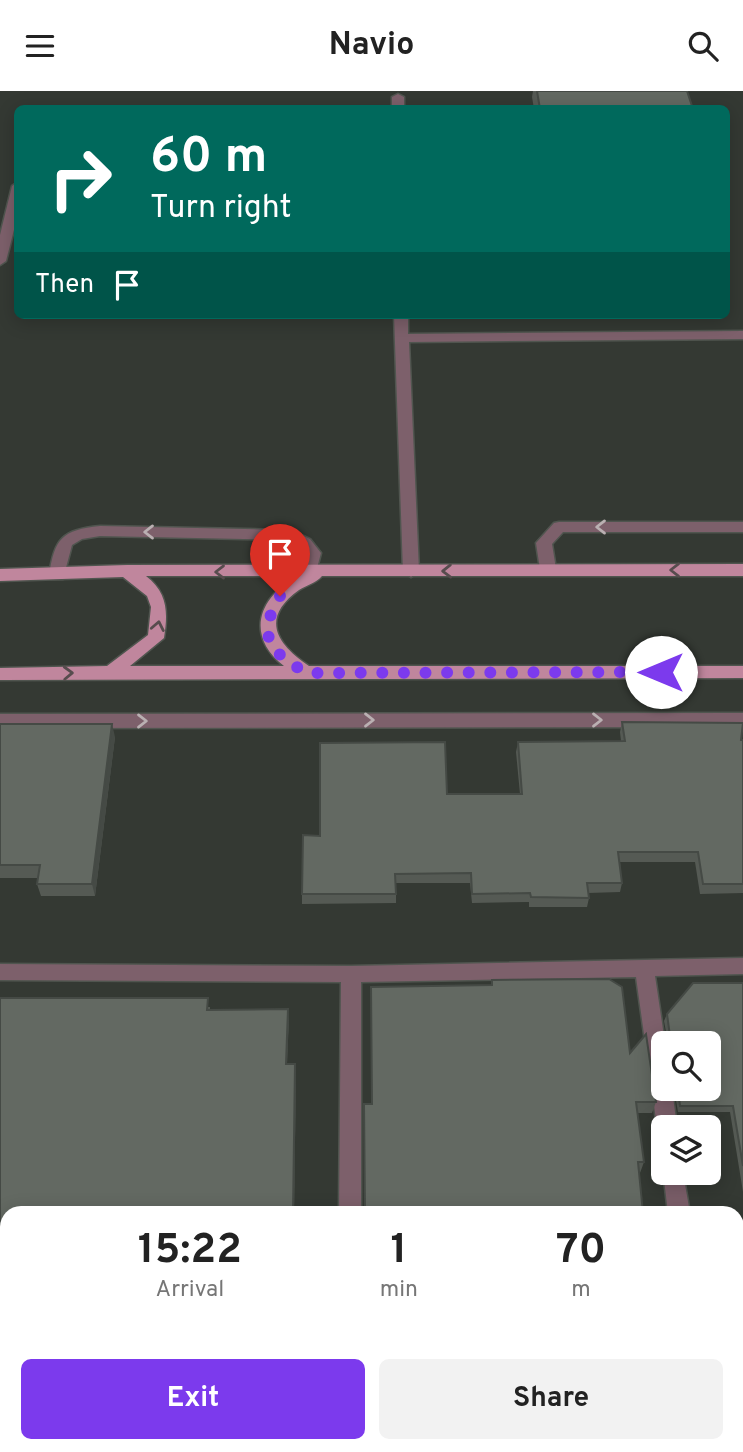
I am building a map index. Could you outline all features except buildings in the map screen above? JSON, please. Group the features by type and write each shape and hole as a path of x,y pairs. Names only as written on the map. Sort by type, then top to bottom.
{"main road":[{"path":"0,575 127,571 314,573 548,569 743,570"},
{"path":"110,671 156,638 158,629 161,607 150,585 127,571"},
{"path":"307,673 282,659 269,641 268,615 280,596 314,573"},
{"path":"0,674 110,671 743,672"}],"street":[{"path":"1,258 6,204"},
{"path":"401,319 411,571"},
{"path":"402,338 743,335"},
{"path":"548,569 544,543 559,527 743,527"},
{"path":"57,575 61,548 66,538 79,533 100,531 291,535 305,543 313,553 314,573"},
{"path":"0,721 743,720"},
{"path":"0,972 351,974 743,965"},
{"path":"644,967 665,1115"},
{"path":"350,1206 351,974"},
{"path":"675,1185 678,1206"}],"route":[{"path":"280,596 268,615 269,641 282,659 307,673 661,672"}]}
